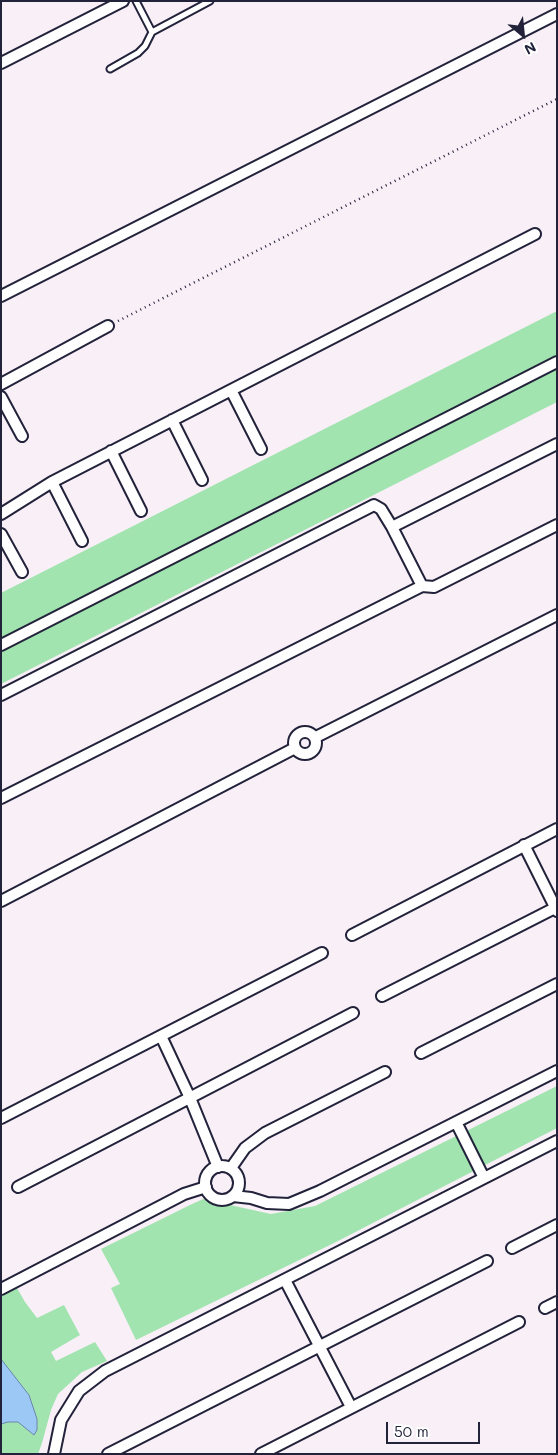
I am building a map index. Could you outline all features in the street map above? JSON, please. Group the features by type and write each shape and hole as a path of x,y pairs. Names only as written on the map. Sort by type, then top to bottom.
{"street":[{"path":"1,63 122,1"},
{"path":"1,296 557,14"},
{"path":"1,514 52,482 111,451 534,234"},
{"path":"1,384 108,326"},
{"path":"1,645 557,362"},
{"path":"231,390 261,449"},
{"path":"1,397 22,436"},
{"path":"172,420 202,480"},
{"path":"392,527 557,444"},
{"path":"111,451 141,511"},
{"path":"52,482 82,541"},
{"path":"1,695 374,505 381,509 392,527 422,586"},
{"path":"1,798 422,586 434,588 557,525"},
{"path":"1,534 22,572"},
{"path":"316,737 557,615"},
{"path":"300,732 309,732 316,737 316,746 310,753 301,754 294,748 294,739 300,732"},
{"path":"1,901 294,748"},
{"path":"352,935 557,829"},
{"path":"382,996 556,909 524,845"},
{"path":"1,1118 322,954"},
{"path":"421,1054 557,984"},
{"path":"18,1187 354,1013"},
{"path":"161,1036 190,1098 218,1166"},
{"path":"233,1196 267,1203 289,1204 320,1191 557,1071"},
{"path":"231,1168 245,1148 265,1133 385,1072"},
{"path":"456,1122 484,1178"},
{"path":"54,1454 61,1420 79,1391 105,1371 557,1141"},
{"path":"218,1166 231,1168 239,1178 239,1188 233,1196 224,1200 211,1196 206,1187 206,1179 210,1171 218,1166"},
{"path":"1,1289 184,1194 206,1187"},
{"path":"512,1248 557,1225"},
{"path":"108,1454 487,1261"},
{"path":"285,1280 351,1407"},
{"path":"545,1308 557,1302"},
{"path":"261,1454 519,1322"}],"lane":[{"path":"136,1 152,32"},
{"path":"110,69 138,53 145,46 152,32 210,1"}],"path":[{"path":"108,326 557,99"}],"green space":[{"path":"557,311 557,402 1,684 1,593"},
{"path":"557,1086 557,1128 336,1242 136,1340 111,1288 120,1284 101,1249 203,1199 271,1214 315,1206"},
{"path":"17,1288 37,1318 64,1305 80,1335 51,1352 56,1361 95,1342 107,1361 82,1372 58,1394 51,1410 38,1454 1,1454 1,1296"}],"water":[{"path":"1,1359 29,1395 37,1419 37,1430 34,1435 18,1422 1,1424"}]}
